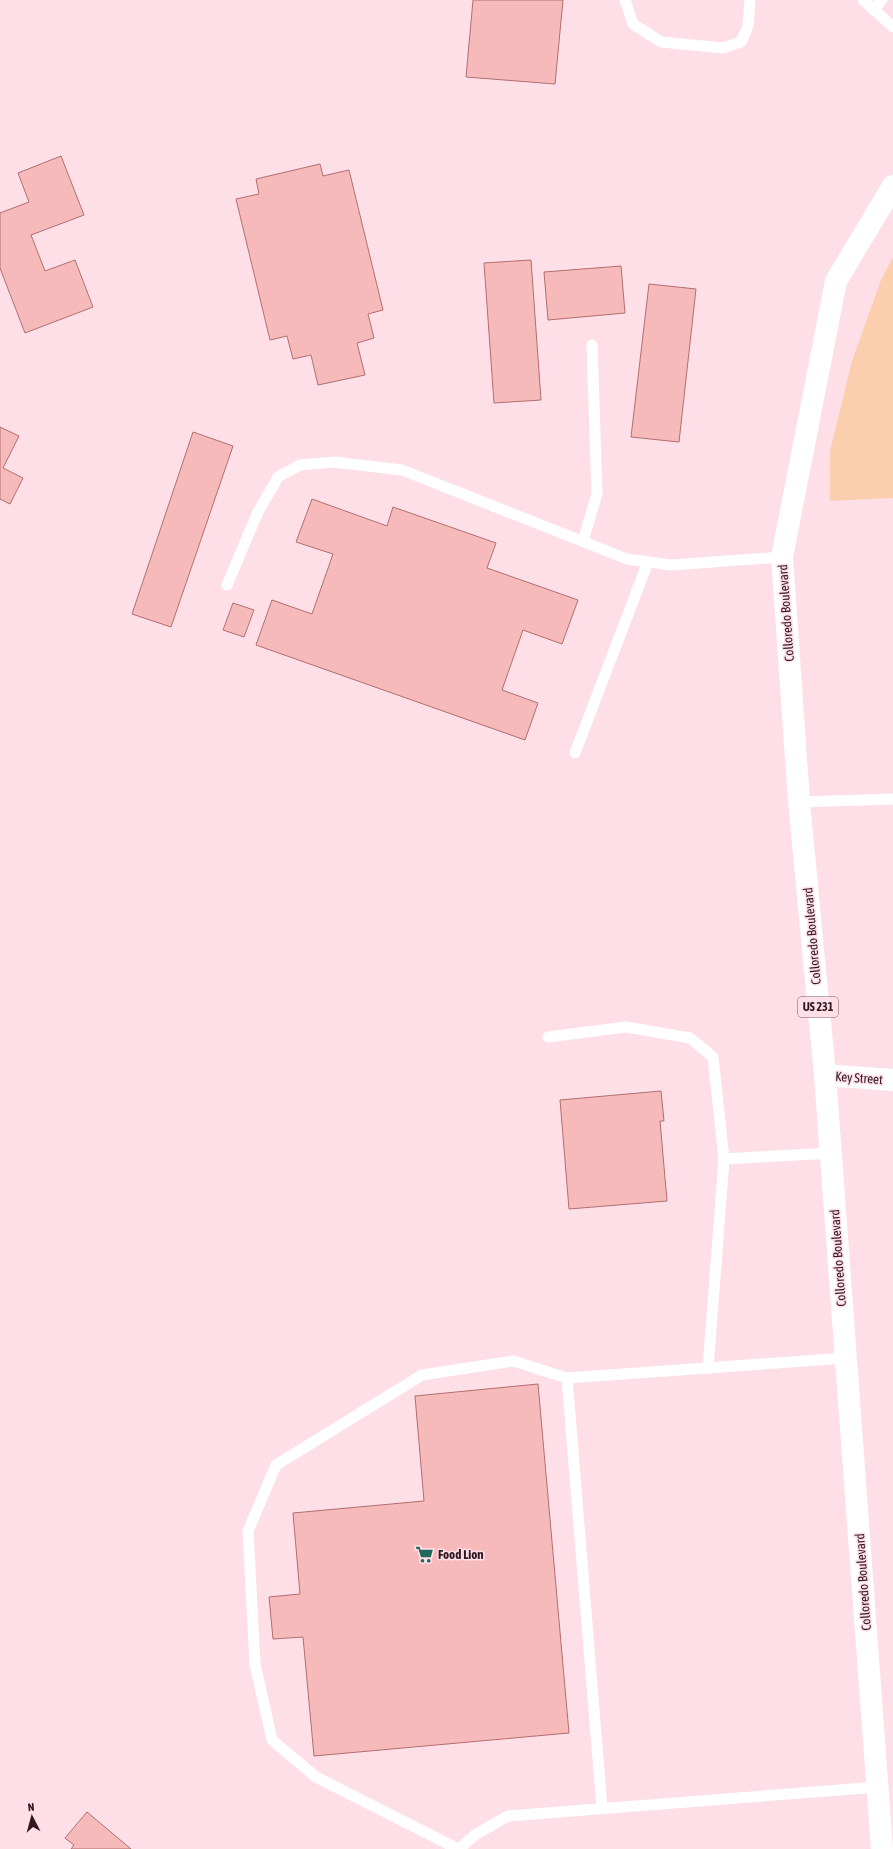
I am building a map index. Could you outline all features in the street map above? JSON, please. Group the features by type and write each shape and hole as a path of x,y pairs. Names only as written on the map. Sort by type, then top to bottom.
{"main road":[{"name":"Colloredo Boulevard","path":"882,1849 825,1075 799,802 782,557 836,281 893,186"},
{"name":"Key Street","path":"825,1075 893,1080"}],"lane":[{"path":"625,0 633,24 661,42 723,48 741,42 748,26 750,0"},
{"path":"863,0 893,27"},
{"path":"873,10 882,0"},
{"path":"584,541 597,494 592,345"},
{"path":"227,585 258,512 278,477 300,465 334,462 402,470 628,559 670,565 782,557"},
{"path":"575,753 648,562"},
{"path":"799,802 893,799"},
{"path":"548,1037 626,1027 690,1038 713,1057 724,1159 708,1368"},
{"path":"724,1159 831,1153"},
{"path":"846,1358 567,1378 513,1361 422,1375 276,1464 248,1531 255,1664 272,1740 316,1777 459,1849 476,1834 508,1816 878,1787"},
{"path":"567,1378 602,1808"}],"shaded area":[{"path":"893,257 893,498 830,501 830,451 852,361 881,280"}],"building":[{"path":"473,0 563,0 555,84 466,77"},
{"path":"61,156 84,215 31,235 45,271 75,260 93,307 25,333 0,268 0,213 29,202 18,173"},
{"path":"320,164 323,176 349,170 383,310 368,314 374,338 357,343 365,375 318,385 311,355 293,359 287,336 270,340 236,199 259,194 256,179"},
{"path":"531,260 541,400 494,403 484,263"},
{"path":"621,266 625,313 548,320 544,272"},
{"path":"649,284 696,289 679,442 631,437"},
{"path":"0,427 19,436 3,468 23,478 10,504 0,499"},
{"path":"193,432 233,446 171,627 132,614"},
{"path":"312,499 387,526 393,507 496,543 487,568 578,600 562,644 523,630 502,690 538,703 525,740 256,645 272,600 312,614 333,554 296,542"},
{"path":"233,603 254,610 244,637 223,630"},
{"path":"661,1091 664,1121 660,1121 667,1201 569,1209 560,1100"},
{"name":"Food Lion","path":"538,1384 569,1733 314,1756 303,1637 273,1639 269,1597 300,1594 293,1513 424,1501 415,1396"},
{"path":"87,1812 131,1849 71,1849 74,1845 65,1838"}],"place":[{"name":"Food Lion","path":"425,1554"}]}
